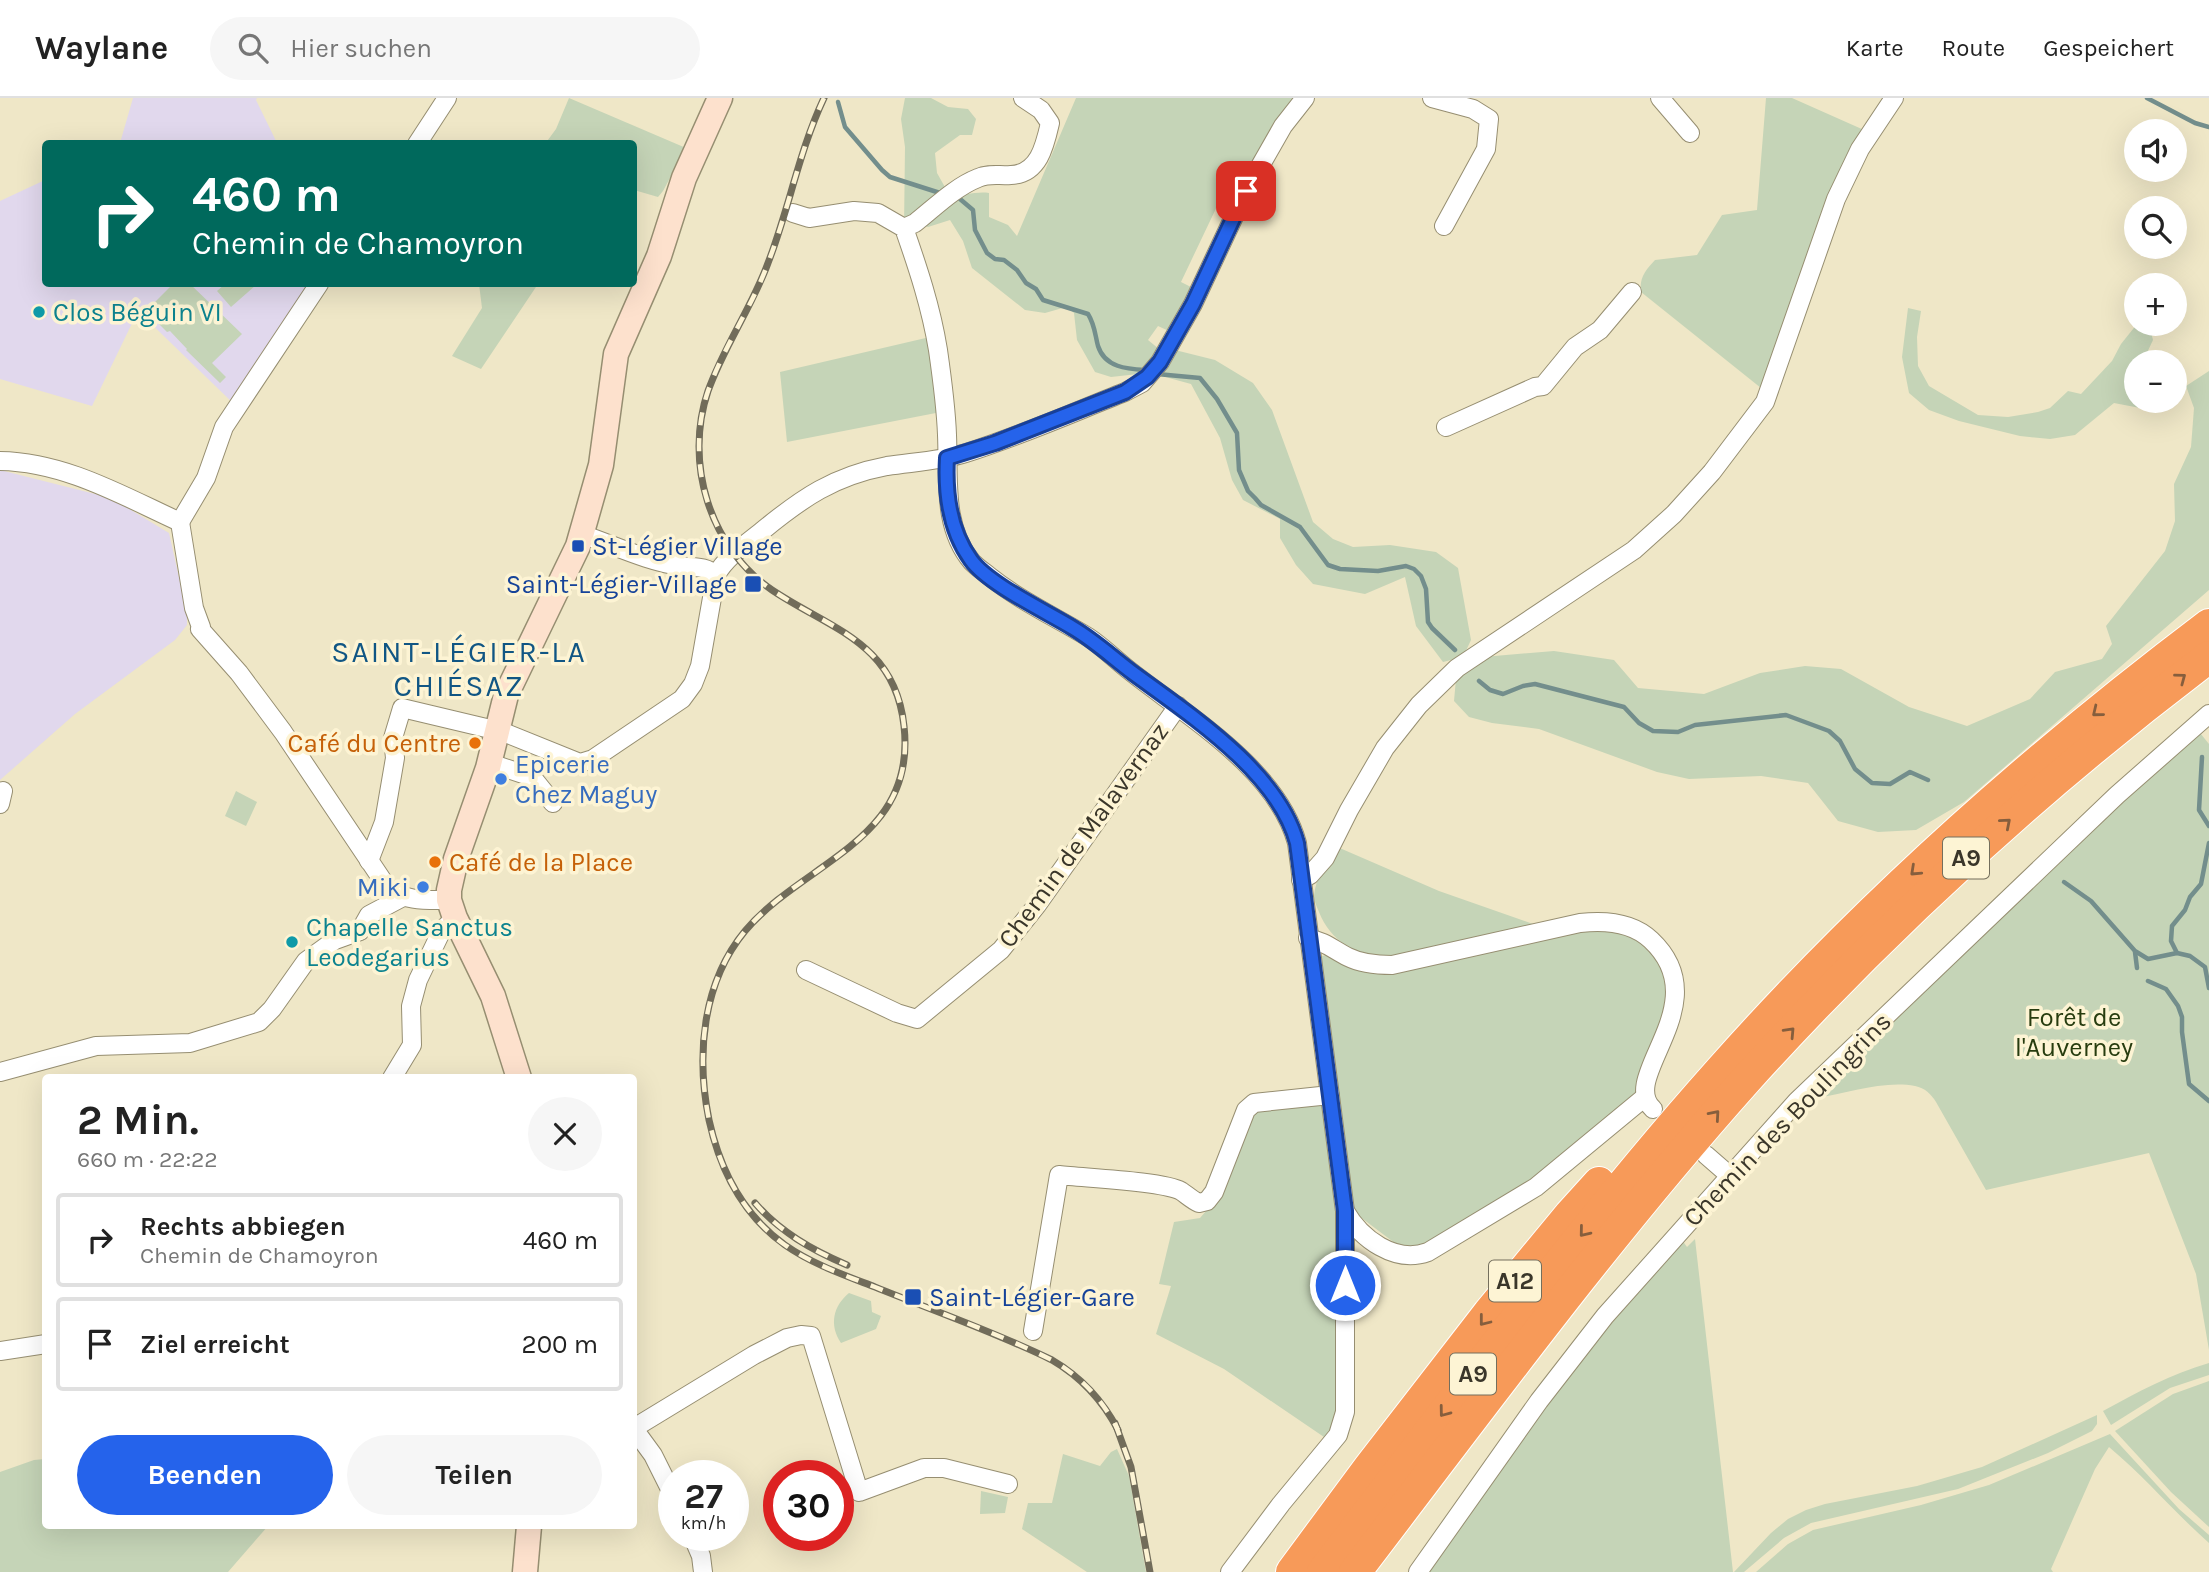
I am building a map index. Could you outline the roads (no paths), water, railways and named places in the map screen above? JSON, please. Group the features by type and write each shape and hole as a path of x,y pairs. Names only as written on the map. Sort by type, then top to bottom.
{"highway":[{"name":"A9","path":"1323,1572 1508,1329 1611,1199 1714,1077 1841,942 2007,787 2209,625"},
{"name":"A9","path":"1356,1572 1608,1243 1730,1098 1801,1020 1951,872 2074,764 2209,657"},
{"name":"A12","path":"1292,1572 1513,1283 1570,1215 1671,1102 1765,1003 1841,942"},
{"path":"1381,1572 1569,1293"},
{"path":"1273,1572 1369,1468"}],"main road":[{"path":"518,1074 493,996 452,909 456,859 490,763 506,695 582,534 606,439 616,354 659,256 684,178 720,98"},
{"path":"525,1572 529,1529"}],"street":[{"path":"420,140 447,98"},
{"path":"904,228 915,223 975,179 988,174 1014,175 1027,171 1039,160 1050,123 1041,110 1023,98"},
{"path":"369,861 384,822 395,758 393,738 402,708 497,730 580,764 593,759 682,699 693,684 700,666 716,575 722,564 791,506 828,484 885,467 947,458 995,443 1142,383 1160,362 1193,304 1246,191 1283,126 1305,98"},
{"path":"1433,98 1473,109 1489,119 1486,149 1444,226"},
{"path":"1660,98 1690,133"},
{"path":"1301,880 1310,875 1325,858 1385,748 1419,705 1457,668 1634,550 1674,514 1720,462 1765,402 1836,199 1860,149 1894,98"},
{"path":"793,213 809,218 854,211 878,213 904,228 926,288 937,349 947,433 947,483 955,531 972,562 1005,588 1093,640 1178,706 1262,780 1275,796 1292,827 1345,1211 1345,1412 1338,1436 1281,1504 1230,1572"},
{"path":"317,287 224,427 206,478 180,522 200,629 239,673 283,732 387,887 403,897 425,900 452,909 418,980 411,1006 412,1045 394,1074"},
{"path":"1446,427 1468,415 1543,386 1575,347 1600,330 1632,292"},
{"path":"0,461 22,462 106,486 180,522"},
{"path":"582,534 658,562 683,567 700,566 708,568 716,575"},
{"name":"Chemin de Malavernaz","path":"806,970 897,1013 917,1019 1000,950 1045,894 1178,706"},
{"name":"Chemin des Boulingrins","path":"1418,1572 1567,1364 1605,1316 1797,1101 2117,795 2209,714"},
{"path":"490,763 532,778 553,803"},
{"path":"0,1072 96,1046 190,1043 259,1022 306,961 335,940 360,931 369,915 403,897"},
{"path":"1308,937 1326,943 1351,959 1373,965 1392,965 1580,923 1611,922 1637,930 1652,941 1673,974 1676,991 1673,1014 1646,1078 1649,1103 1536,1187 1428,1252 1416,1256 1384,1249 1369,1240 1353,1225 1345,1211"},
{"path":"1033,1331 1059,1175 1160,1186 1181,1191 1199,1203 1206,1201 1214,1192 1246,1110 1254,1103 1330,1095"},
{"path":"1706,1155 1729,1175"},
{"path":"637,1427 754,1355 787,1338 811,1336 859,1492 925,1468 944,1468 1008,1484"},
{"path":"0,1351 42,1345"},
{"path":"637,1433 658,1465"},
{"path":"699,1551 703,1572"}],"waterway":[{"path":"2147,98 2195,123 2209,127"},
{"path":"838,102 845,127 882,170 890,177 940,193"},
{"path":"960,199 973,210 975,230 987,253 995,259 1004,260 1017,270 1043,300 1088,314 1098,346 1106,359 1118,366 1146,370"},
{"path":"1157,374 1200,378 1217,399 1237,433 1239,470 1248,491 1261,505 1300,527 1328,565 1340,569 1378,571 1406,566 1414,569 1421,576 1426,589 1428,622 1455,650"},
{"path":"1479,681 1490,690 1503,694 1535,684 1624,707 1639,723 1653,731 1678,732 1695,725 1786,715 1829,731 1840,741 1855,769 1872,783 1890,784 1910,772 1928,780"},
{"path":"2202,757 2199,810 2209,826"},
{"path":"2209,843 2201,884 2172,926 2171,941 2177,953 2190,956 2205,967 2209,988"},
{"path":"2064,882 2091,901 2135,951 2148,959 2177,953"},
{"path":"2135,952 2137,968"},
{"path":"2148,981 2166,989 2178,1006 2182,1017 2189,1084 2209,1101"}],"railway":[{"path":"824,98 768,263 708,391 701,418 701,474 707,501 718,527 732,551 750,572 772,590 856,641 874,656 888,675 898,698 904,726 903,765 893,797 875,823 852,845 769,907 745,931 731,951 719,973 706,1021 703,1071 709,1120 720,1156 735,1190 757,1220 785,1245 828,1269 987,1331 1052,1360 1090,1390 1118,1430"},
{"path":"755,1203 775,1223 797,1239 847,1265"},
{"path":"1115,1423 1131,1467 1150,1572"}],"place":[{"name":"Clos Béguin VI","path":"39,312"},
{"name":"St-Légier Village","path":"578,546"},
{"name":"Saint-Légier-Village","path":"753,584"},
{"name":"Café du Centre","path":"475,743"},
{"name":"Epicerie Chez Maguy","path":"501,779"},
{"name":"Café de la Place","path":"435,862"},
{"name":"Miki","path":"423,887"},
{"name":"Chapelle Sanctus Leodegarius","path":"292,942"},
{"name":"Saint-Légier-Gare","path":"913,1297"}],"district":[{"name":"SAINT-LÉGIER-LA CHIÉSAZ","path":"459,669"}],"park label":[{"name":"Forêt de l'Auverney","path":"2074,1032"}]}
